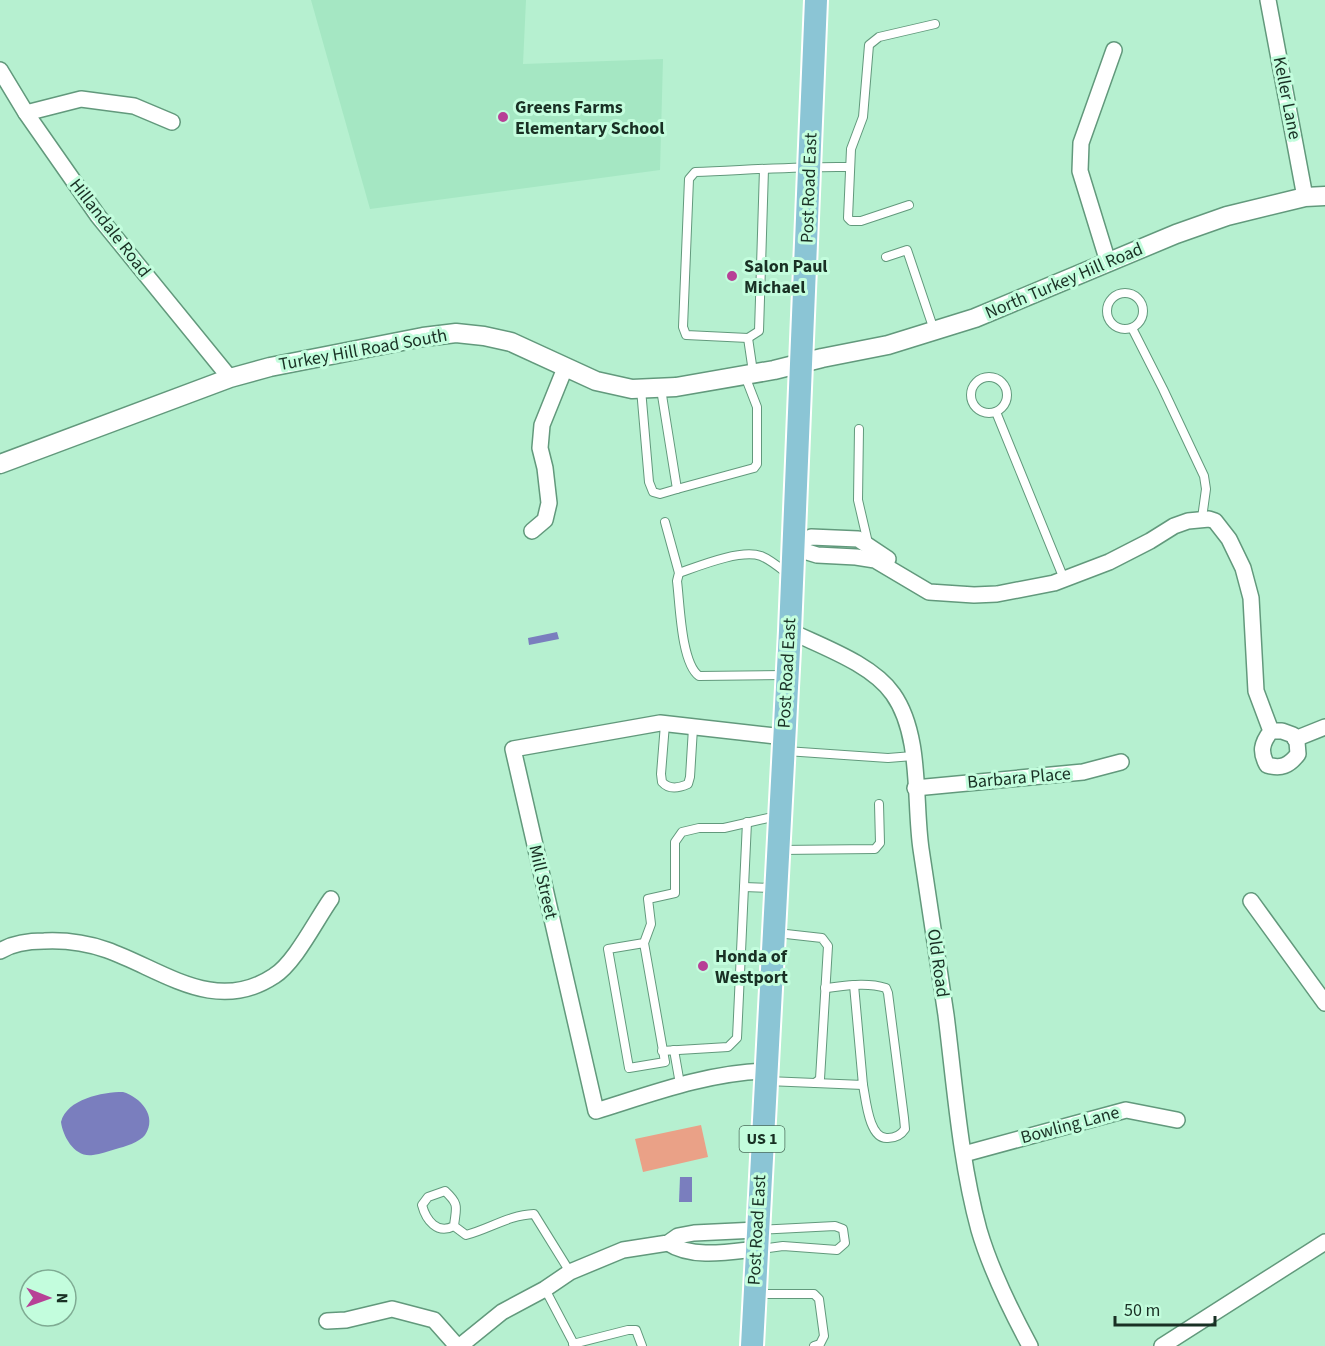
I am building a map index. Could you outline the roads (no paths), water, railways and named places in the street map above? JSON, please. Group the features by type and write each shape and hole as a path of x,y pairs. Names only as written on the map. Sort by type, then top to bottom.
{"main road":[{"name":"Post Road East","path":"752,1346 788,675 816,0"}],"street":[{"name":"Keller Lane","path":"1268,0 1305,197"},
{"path":"1108,262 1080,171 1081,143 1114,50"},
{"name":"Hillandale Road","path":"0,70 26,113 98,216 230,378"},
{"path":"26,113 81,99 134,106 172,122"},
{"name":"North Turkey Hill Road","path":"802,363 865,350 975,318 1202,224 1254,208 1305,197 1325,196"},
{"name":"Turkey Hill Road South","path":"0,464 230,378 270,367 423,337 456,333 511,342 565,368 610,386 641,389 661,389 750,375 802,363"},
{"path":"532,531 545,520 549,503 540,448 542,424 565,368"},
{"path":"793,545 817,555 875,560 929,592 997,594 1054,584 1109,562 1150,542 1174,526 1202,518 1215,521 1229,539 1243,568 1251,598 1256,691 1271,732"},
{"path":"793,545 804,539 818,537 858,539 922,582 945,592"},
{"name":"Old Road","path":"790,631 860,666 885,685 898,701 906,720 913,756 921,847 972,1200 987,1254 1006,1299 1030,1346"},
{"name":"Mill Street","path":"765,1076 723,1075 680,1084 596,1112 513,749 660,723 783,744"},
{"path":"1295,739 1325,727"},
{"path":"1282,731 1293,735 1298,754 1291,763 1279,768 1267,765 1262,755 1262,747 1271,732 1282,731"},
{"name":"Barbara Place","path":"915,788 1083,772 1121,762"},
{"path":"0,951 30,941 79,943 107,950 178,981 208,991 231,992 256,985 275,976 289,963 330,899"},
{"path":"1251,900 1323,998"},
{"name":"Bowling Lane","path":"964,1154 1126,1110 1177,1120"},
{"path":"327,1321 346,1320 392,1309 434,1320 459,1346 501,1312 545,1289 570,1272 623,1250 668,1243 678,1249 689,1251 725,1252 757,1240"},
{"path":"1162,1346 1325,1242"}],"lane":[{"path":"909,205 861,221 851,221 848,218 851,149 863,117 868,45 879,37 935,24"},
{"path":"764,169 759,331 748,338 686,335 683,327 689,179 695,172 810,166 850,167"},
{"path":"886,257 907,250 934,331"},
{"path":"1129,294 1142,304 1141,321 1132,328 1116,327 1109,318 1110,302 1118,295 1129,294"},
{"path":"1132,328 1204,476 1206,489 1202,518"},
{"path":"641,389 649,482 653,492 660,494 754,468 758,464 757,407 750,375 748,338"},
{"path":"991,377 999,380 1005,388 1007,397 1003,406 996,412 987,413 978,410 972,402 971,393 974,384 981,378 991,377"},
{"path":"661,389 677,489"},
{"path":"996,412 1064,579"},
{"path":"859,429 858,500 868,546"},
{"path":"665,522 679,573 677,581 684,643 692,671 699,676 788,675"},
{"path":"679,573 718,560 752,555 764,557 792,578"},
{"path":"665,724 661,774 662,782 670,787 682,787 688,784 693,728"},
{"path":"783,744 888,758 913,756"},
{"path":"778,850 875,849 880,843 879,804"},
{"path":"644,943 608,949 629,1068 665,1062 644,943 651,924 648,899 675,893 675,842 682,832 699,828 724,828 780,816"},
{"path":"662,1051 728,1047 737,1038 747,822"},
{"path":"744,887 776,888"},
{"path":"773,932 822,938 828,946 820,1079 815,1083"},
{"path":"825,988 854,985 877,985 886,988 905,1129 901,1135 891,1138 881,1138 876,1134 871,1122 863,1085 854,985"},
{"path":"674,1050 680,1084"},
{"path":"765,1076 815,1083 863,1085"},
{"path":"444,1191 452,1198 458,1208 454,1226 448,1229 438,1228 430,1223 424,1214 422,1205 428,1197 444,1191"},
{"path":"454,1226 466,1235 482,1231 509,1218 534,1214 570,1272"},
{"path":"835,1226 843,1229 845,1243 837,1250 783,1246 757,1240 835,1226"},
{"path":"545,1289 574,1345 628,1330 636,1330 642,1346"},
{"path":"754,1294 814,1294 819,1299 824,1336 820,1344 814,1346"}],"water":[{"path":"557,632 559,639 529,645 528,638"},
{"path":"123,1092 135,1098 145,1108 149,1121 145,1135 132,1144 99,1154 87,1155 75,1150 67,1140 62,1128 61,1122 65,1114 86,1098 105,1093"},
{"path":"680,1177 692,1177 692,1202 679,1202"}],"place":[{"name":"Greens Farms Elementary School","path":"503,117"},
{"name":"Salon Paul Michael","path":"732,276"},
{"name":"Honda of Westport","path":"703,966"}]}
